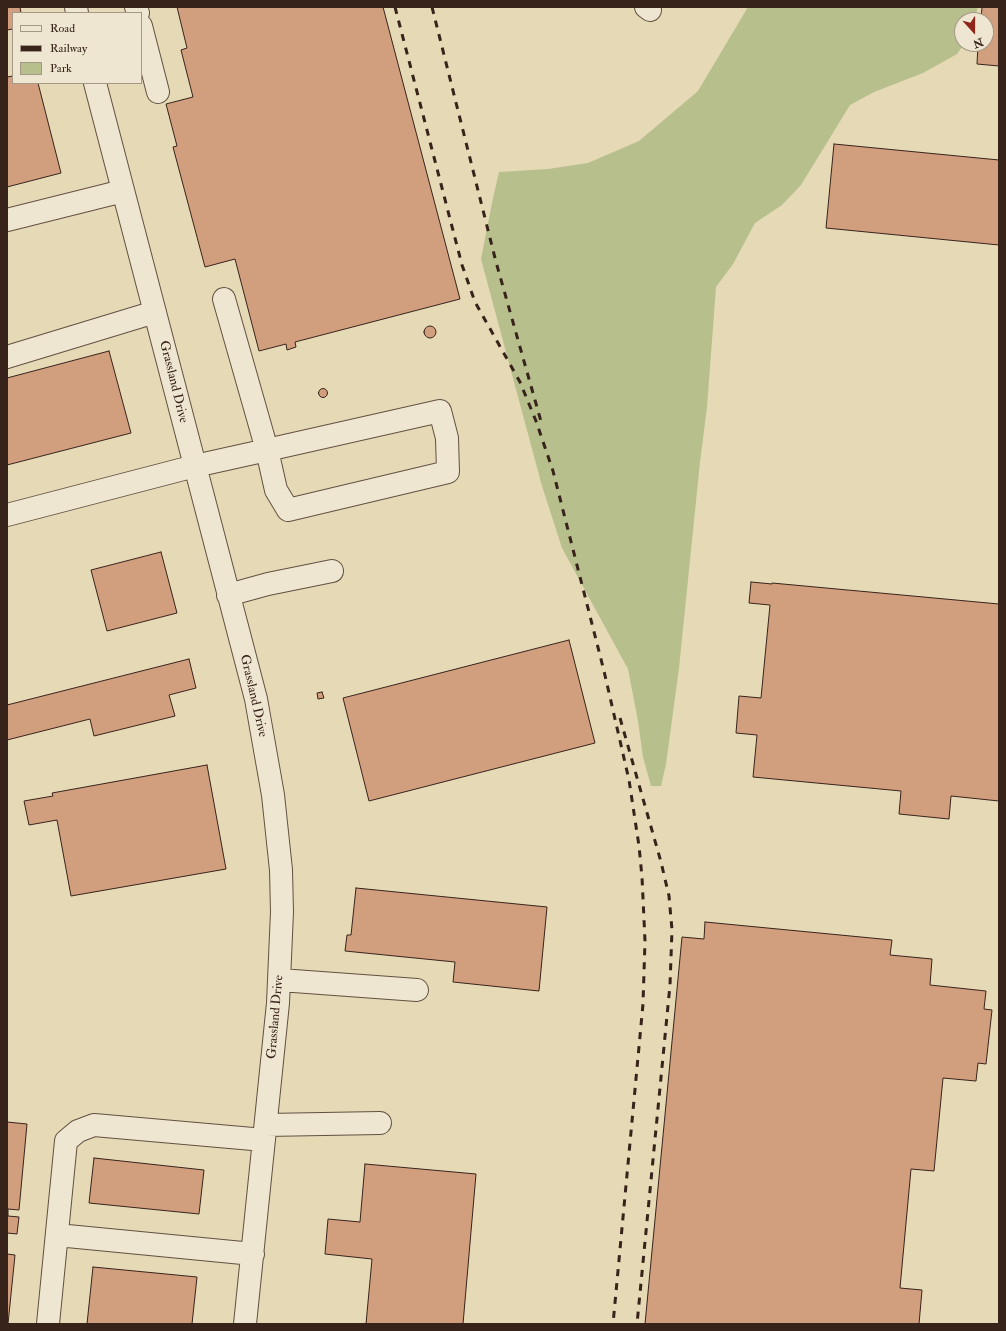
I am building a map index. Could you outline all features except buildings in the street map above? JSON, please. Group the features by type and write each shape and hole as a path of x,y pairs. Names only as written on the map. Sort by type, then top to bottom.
{"street":[{"path":"142,30 158,92"},
{"name":"Grassland Drive","path":"96,84 256,699 273,795 280,870 282,912 280,980 245,1324"},
{"path":"7,220 123,191"},
{"path":"7,516 195,466 267,450 440,411 447,438 448,472 288,510 276,490 267,450 224,299"},
{"path":"7,357 155,312"},
{"path":"228,595 268,584 332,571"},
{"path":"280,980 417,990"},
{"path":"48,1324 66,1140 78,1131 94,1125 265,1132 380,1124"},
{"path":"57,1235 253,1254"}],"green space":[{"path":"748,7 978,7 976,12 954,12 954,52 958,52 957,54 923,73 874,92 850,105 801,185 782,205 755,223 733,264 716,287 707,407 679,668 666,764 661,786 651,786 643,757 628,669 562,548 542,486 481,259 499,172 548,169 588,163 639,141 698,91"}],"railway":[{"path":"395,7 462,265 475,302 520,382 536,421 553,471 604,671 629,780 639,846 645,941 643,1004 613,1324"},
{"path":"432,7 496,262 542,425"},
{"path":"620,718 661,862 669,896 672,930 670,985 637,1324"}]}
